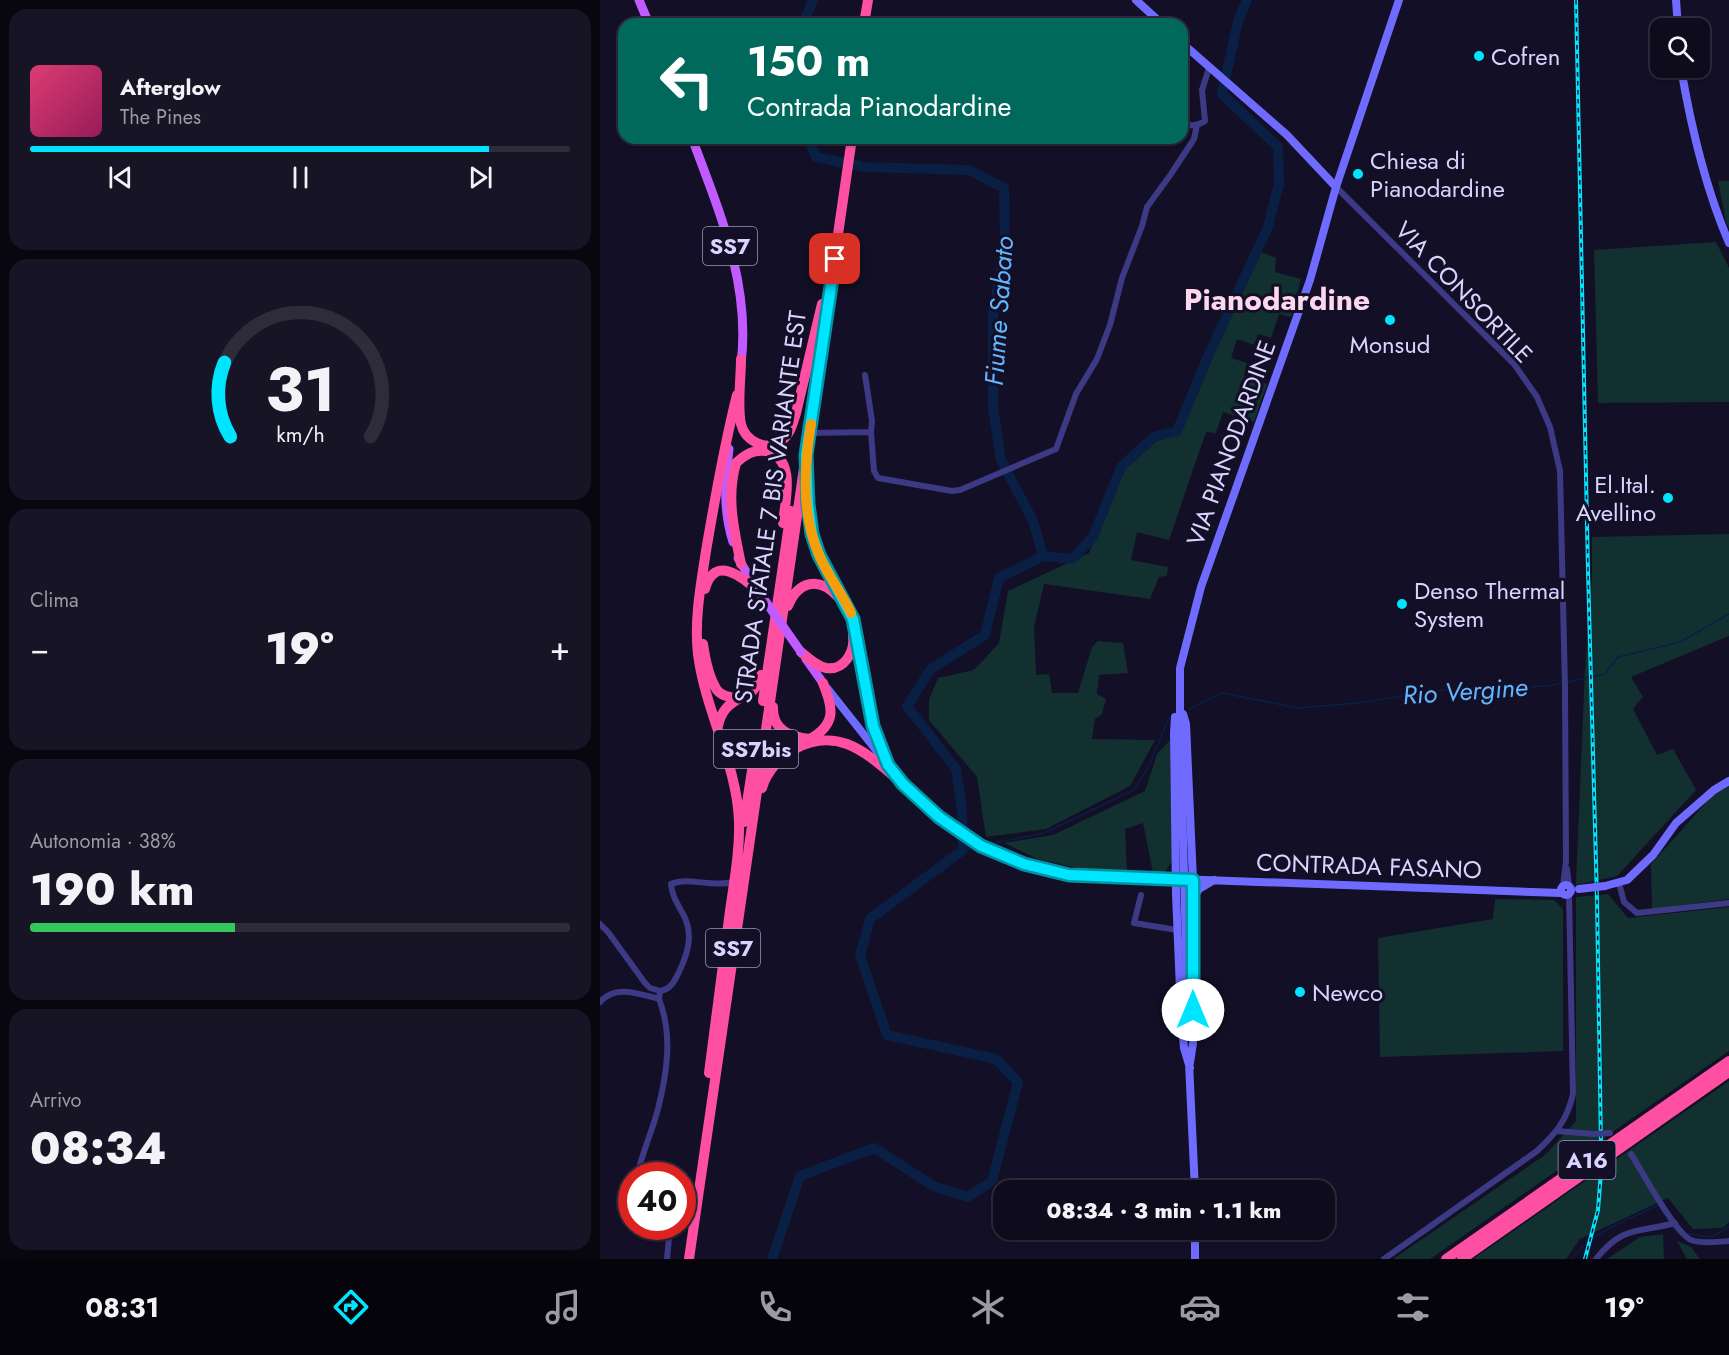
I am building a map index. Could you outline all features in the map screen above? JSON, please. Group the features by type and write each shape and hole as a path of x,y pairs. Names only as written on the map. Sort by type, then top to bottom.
{"highway":[{"path":"865,18 868,0"},
{"path":"871,18 874,0"},
{"name":"STRADA STATALE 7 BIS VARIANTE EST","path":"734,882 806,455 848,144"},
{"name":"STRADA STATALE 7 BIS VARIANTE EST","path":"776,636 774,616 822,304 842,191"},
{"path":"741,359 742,429 760,444 768,446 778,443 783,440 791,428 796,413 822,304"},
{"name":"SS7","path":"682,1259 738,842 738,808 727,760 703,682 698,654 697,629 712,513 724,445 737,395"},
{"path":"741,564 732,525 731,494 736,463 751,452 768,452 784,464 787,475 774,616"},
{"path":"806,455 806,484 812,534 819,555 853,619 873,726 888,765"},
{"path":"740,698 723,696 717,690 712,678 703,647 703,598 709,579 724,571 741,576 759,592"},
{"name":"SS7","path":"689,1259 775,670 776,636 792,595 799,588 809,584 823,585 842,602 852,631 853,641 849,657 843,663 827,668 801,652"},
{"path":"717,729 721,714 729,704 748,696 757,687 776,636"},
{"path":"775,670 773,713 775,723 789,736 796,738 810,739 824,729 828,721 831,702 823,683"},
{"path":"748,844 765,777 785,755 799,746 821,742 845,743 863,751 903,784"},
{"name":"A16","path":"1446,1259 1729,1061"},
{"name":"A16","path":"1462,1259 1729,1072"}],"main road":[{"path":"639,0 646,18"},
{"name":"SS7","path":"694,144 728,237 739,282 742,317 741,359 724,495 727,524 741,564 823,683"}],"street":[{"path":"1136,0 1156,18"},
{"name":"VIA PIANODARDINE","path":"1179,696 1180,668 1201,587 1310,280 1336,187 1399,0"},
{"path":"1676,0 1677,18"},
{"path":"1188,49 1287,135 1336,187"},
{"path":"1188,124 1197,125 1205,121 1202,90 1209,68"},
{"path":"1683,78 1692,126 1712,198 1729,243"},
{"path":"865,375 872,421 874,471 878,478 952,491 960,490 1051,452 1059,445 1076,394 1096,359 1110,325 1122,278 1147,207 1194,139 1197,125"},
{"name":"VIA CONSORTILE","path":"1336,187 1514,364 1537,397 1550,427 1560,471 1566,861 1573,1094 1569,1111 1557,1131 1537,1151 1384,1259"},
{"path":"809,433 871,432"},
{"name":"CONTRADA FASANO","path":"823,683 903,784 939,817 981,846 1024,864 1049,871 1069,875 1176,880 1568,890"},
{"path":"1179,696 1195,1180"},
{"path":"1179,696 1185,724 1193,880 1193,1043 1190,1068"},
{"path":"1179,696 1173,733 1177,930 1184,1048 1190,1068"},
{"path":"1568,890 1605,886 1627,880 1653,855 1676,824 1714,790 1729,781"},
{"path":"1191,858 1197,869 1211,880 1199,889 1193,899"},
{"path":"1176,866 1160,879 1176,894"},
{"path":"600,924 650,988 666,990 674,981 686,955 690,939 685,917 672,894 671,884 681,880 713,885 734,882"},
{"path":"1618,882 1624,902 1637,913 1729,903"},
{"path":"1141,895 1134,923 1177,930"},
{"path":"600,1002 609,994 626,991 659,999"},
{"path":"641,1162 658,1110 668,1052 667,1026 659,999 660,991"},
{"path":"1557,1131 1610,1133"},
{"path":"1631,1154 1675,1223 1691,1240 1729,1241"},
{"path":"1596,1259 1609,1243 1631,1231 1675,1223"},
{"path":"667,1259 669,1240"},
{"path":"1195,1240 1195,1259"}],"green space":[{"path":"1718,181 1729,181 1729,228 1726,222"},
{"path":"1716,242 1729,268 1729,402 1598,403 1594,250"},
{"path":"1261,252 1276,258 1275,272 1301,279 1291,317 1279,314 1271,338 1258,334 1254,345 1237,339 1231,358 1247,363 1244,376 1267,384 1254,422 1223,412 1216,433 1206,432 1169,540 1137,532 1131,560 1168,567 1167,576 1159,577 1150,599 1044,584 1034,627 1036,675 1049,674 1052,693 1078,693 1092,647 1098,641 1123,643 1128,673 1099,675 1097,694 1106,699 1102,714 1095,719 1092,739 1155,740 1130,786 1046,829 986,837 977,777 929,720 929,700 938,678 974,670 999,643 1008,591 1089,553 1124,469 1152,442 1178,433"},
{"path":"1729,534 1729,636 1631,677 1643,697 1633,709 1657,755 1673,749 1696,790 1617,876 1576,885 1592,537"},
{"path":"1170,740 1172,862 1164,873 1153,873 1143,823 1125,829 1127,872 1086,870 1038,859 1004,843 1053,835 1145,791 1157,754"},
{"path":"1729,786 1729,899 1652,909 1651,864 1712,796"},
{"path":"1608,894 1628,918 1729,907 1729,1051 1430,1259 1393,1259 1545,1155 1576,1121 1576,897"},
{"path":"1495,899 1554,900 1563,909 1563,1051 1380,1057 1378,938 1493,919"},
{"path":"1729,1081 1729,1222 1723,1228 1693,1229 1668,1198 1580,1239 1566,1259 1473,1259"},
{"path":"1663,1234 1664,1259 1607,1259 1640,1237"},
{"path":"1677,1241 1691,1247 1700,1259 1687,1259"}],"waterway":[{"name":"Fiume Sabato","path":"806,18 813,0"},
{"path":"1043,556 1072,559 1093,537 1121,467 1154,437 1177,431 1209,354 1268,227 1279,184 1278,147 1222,94 1238,21 1247,0"},
{"name":"Fiume Sabato","path":"772,1259 800,1176 874,1148 935,1187 968,1197 992,1181 1018,1082 996,1059 887,1035 860,955 870,919 963,850 962,809 956,769 907,706 931,669 985,635 999,578 1043,556 1033,521 1001,460 993,408 993,310 1005,253 1004,188 969,170 864,167 816,157 811,144"},
{"name":"Rio Vergine","path":"1568,682 1605,674 1618,657 1680,642 1729,614"},
{"name":"Rio Vergine","path":"1189,709 1222,693 1298,708 1357,703 1442,690 1548,686 1563,683"},
{"name":"Rio Vergine","path":"989,844 1044,833 1134,790 1149,766 1169,718"},
{"name":"Rio Vergine","path":"963,850 978,846"},
{"path":"1572,1259 1579,1250 1599,1234 1658,1205 1669,1221"},
{"path":"1671,1225 1677,1233 1680,1233"},
{"path":"1688,1234 1712,1237 1729,1227"}],"railway":[{"path":"1576,0 1601,1146"},
{"path":"1585,1259 1598,1210 1601,1172"}],"slow traffic":[{"path":"811,424 806,455 806,484 812,534 819,555 851,613"}],"place":[{"name":"Cofren","path":"1479,56"},
{"name":"Chiesa di Pianodardine","path":"1358,174"},
{"name":"Monsud","path":"1390,320"},
{"name":"El.Ital. Avellino","path":"1668,498"},
{"name":"Denso Thermal System","path":"1402,604"},
{"name":"Newco","path":"1300,992"}],"district":[{"name":"Pianodardine","path":"1277,299"}],"route":[{"path":"835,259 806,455 808,504 812,534 819,555 853,619 873,726 888,765 903,784 939,817 981,846 1024,864 1069,875 1193,880 1193,1010"}]}
